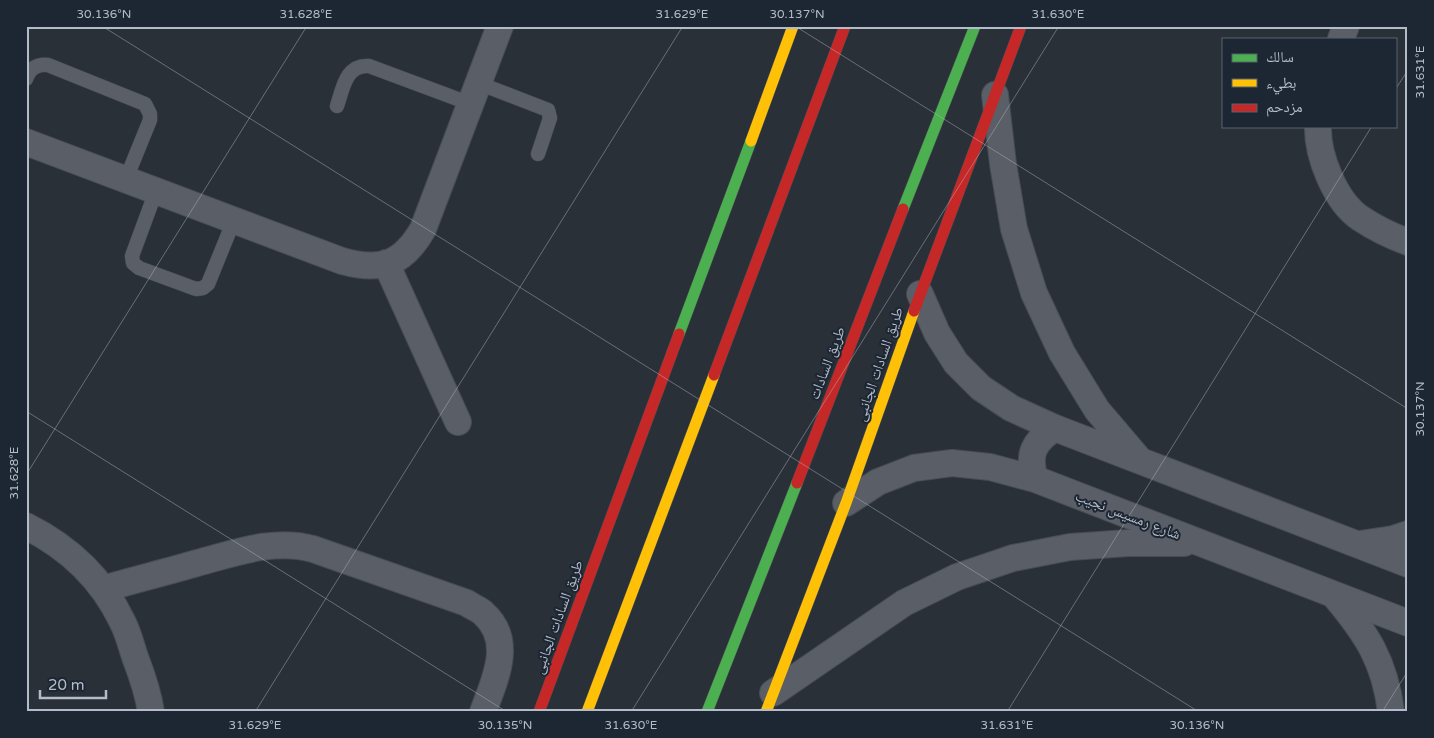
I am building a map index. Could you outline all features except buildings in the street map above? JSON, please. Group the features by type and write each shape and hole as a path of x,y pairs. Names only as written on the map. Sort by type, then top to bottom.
{"main road":[{"name":"طريق السادات الجانبى","path":"539,712 793,26"},
{"path":"587,712 845,26"},
{"name":"طريق السادات","path":"707,712 975,26"},
{"name":"طريق السادات الجانبى","path":"769,702 846,503 920,294 1021,26"},
{"path":"828,35 835,54"}],"street":[{"path":"26,142 342,261 358,266 386,264 402,256 415,244 423,228 500,26"},
{"path":"1341,38 1346,26"},
{"path":"995,95 1003,164 1014,229 1034,293 1062,353 1097,410 1139,460"},
{"path":"1318,128 1323,162 1337,192 1358,217 1388,235 1408,242"},
{"path":"386,264 458,422"},
{"path":"920,294 942,340 956,362 982,388 1011,408 1055,428 1408,564"},
{"path":"1035,479 1031,468 1031,455 1036,444 1044,435 1055,428"},
{"name":"شارع رمسيس نجيب","path":"846,503 878,482 914,468 952,463 990,466 1035,479 1408,623"},
{"path":"26,526 46,536 80,562 104,589 123,622 148,693 151,712"},
{"path":"1357,544 1393,539 1408,534"},
{"path":"769,702 904,603 957,577 1013,558 1070,548 1128,543 1199,543"},
{"path":"104,589 256,547 285,544 300,545 313,549 467,603 484,614 496,630 501,649 498,669 482,712"},
{"path":"1333,595 1353,618 1369,641 1381,667 1389,693 1391,712"}],"lane":[{"path":"26,78 31,69 48,65 145,104 150,114 150,120 126,179"},
{"path":"337,106 347,76 356,67 369,66 548,110 550,118 538,154"},
{"path":"156,191 132,260 135,266 154,274 196,289 203,288 208,284 234,220"}],"traffic: fast":[{"path":"903,209 975,26"},
{"path":"679,334 751,141"},
{"path":"707,712 797,483"}],"traffic: slow":[{"path":"751,141 793,26"},
{"path":"766,712 846,503 914,311"},
{"path":"587,712 714,375"}],"traffic: jam":[{"path":"714,375 845,26"},
{"path":"914,311 1021,26"},
{"path":"797,483 903,209"},
{"path":"539,712 679,334"}]}
